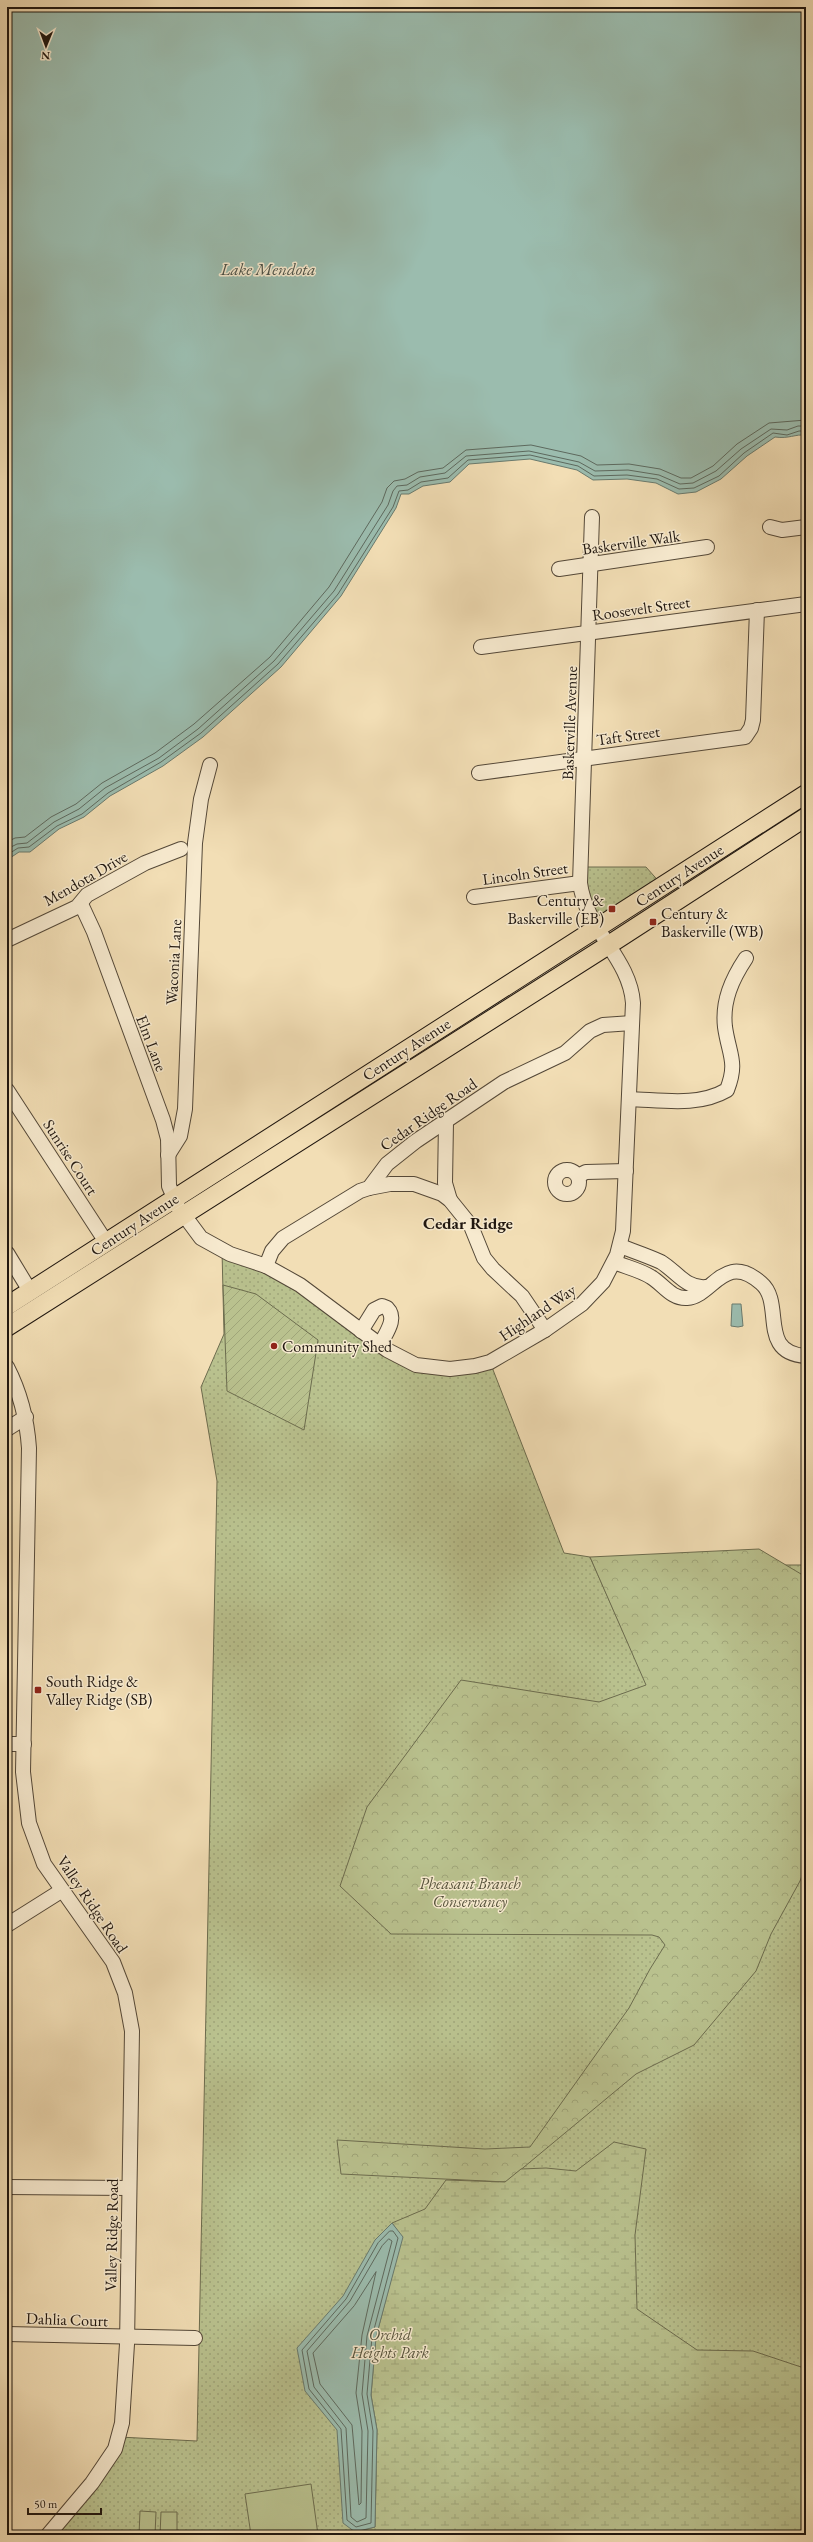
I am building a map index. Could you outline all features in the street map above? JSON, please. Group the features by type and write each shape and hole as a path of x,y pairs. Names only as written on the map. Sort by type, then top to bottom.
{"main road":[{"name":"Century Avenue","path":"7,1306 596,927 806,794"},
{"name":"Century Avenue","path":"7,1327 607,946 806,816"}],"street":[{"name":"Baskerville Avenue","path":"592,517 590,632 580,882 584,902 596,927"},
{"path":"770,527 782,530 806,528"},
{"name":"Baskerville Walk","path":"559,569 708,547"},
{"name":"Roosevelt Street","path":"481,647 806,604"},
{"name":"Taft Street","path":"479,773 742,738 748,734 752,725 757,610"},
{"name":"Waconia Lane","path":"167,1157 180,1136 186,1109 195,843 201,799 210,765"},
{"name":"Mendota Drive","path":"7,940 81,904 87,895 126,873 159,856 180,849"},
{"name":"Lincoln Street","path":"474,897 580,882"},
{"name":"Elm Lane","path":"81,904 94,932 163,1120 168,1139 168,1184 174,1199"},
{"name":"Highland Way","path":"174,1199 192,1228 210,1244 230,1254 266,1266 300,1285 380,1345 416,1365 432,1368 462,1369 490,1362 545,1330 592,1295 614,1262 620,1246 625,1209 632,1023 631,987 615,956 607,946 596,927"},
{"path":"629,1099 697,1102 709,1099 726,1090 733,1068 725,1027 725,1003 734,977 746,958"},
{"name":"Cedar Ridge Road","path":"266,1266 272,1251 283,1238 360,1191 368,1188 387,1164 433,1129 446,1122 504,1082 565,1053 590,1031 603,1025 632,1023"},
{"name":"Sunrise Court","path":"7,1090 106,1242"},
{"path":"446,1122 446,1183 450,1200"},
{"path":"578,1176 586,1172 626,1171"},
{"path":"368,1188 390,1184 414,1184 442,1194 450,1200 471,1226 484,1258 493,1270 522,1296 545,1330"},
{"path":"620,1246 662,1263 674,1275 696,1287 706,1287"},
{"path":"7,1253 30,1291"},
{"path":"614,1262 648,1275 669,1292 685,1298 693,1297 727,1273 743,1273 757,1280 766,1288 771,1302 774,1334 779,1342 796,1355 806,1356"},
{"path":"361,1331 374,1310 382,1306 388,1308 391,1313 391,1322 380,1345"},
{"name":"Valley Ridge Road","path":"7,1368 15,1383 26,1417 29,1448 24,1744 24,1780 29,1824 44,1864 61,1891 107,1953 124,1993 132,2031 128,2188 127,2338 122,2423 118,2442 92,2483 48,2535"},
{"path":"7,1428 26,1417"},
{"path":"7,1744 24,1744"},
{"path":"7,1925 61,1891"},
{"path":"7,2186 128,2188"},
{"name":"Dahlia Court","path":"7,2334 127,2338 196,2338"}],"green space":[{"path":"580,867 646,867 662,885 596,927"},
{"name":"Pheasant Branch Conservancy","path":"222,1250 266,1266 407,1362 490,1362 564,1553 590,1557 634,1656 780,1565 806,1565 806,2535 48,2535 119,2437 197,2441 217,1481 201,1387 224,1334"},
{"path":"223,1285 256,1294 318,1340 304,1430 227,1391"},
{"path":"759,1549 806,1577 806,1865 800,1881 771,1934 756,1971 694,2045 636,2074 506,2182 341,2174 337,2140 485,2149 530,2147 629,2008 665,1945 659,1937 652,1935 391,1934 340,1886 367,1807 461,1680 599,1702 646,1685 590,1557"},
{"name":"Orchid Heights Park","path":"614,2142 646,2149 635,2235 637,2309 697,2350 753,2351 804,2368 806,2366 806,2535 355,2535 355,2532 375,2527 377,2430 371,2395 376,2337 402,2237 392,2223 425,2209 446,2180 505,2182 521,2169 546,2168 576,2171"},
{"path":"311,2484 318,2535 251,2535 245,2494"},
{"path":"140,2511 156,2512 155,2535 139,2535"},
{"path":"161,2512 177,2512 177,2535 160,2535"}],"water":[{"name":"Lake Mendota","path":"7,7 806,7 806,435 775,437 747,456 721,479 696,492 678,494 656,483 627,479 593,480 577,470 530,459 469,464 450,482 423,486 409,494 401,494 396,508 341,596 281,667 203,737 163,766 110,796 84,817 59,829 30,852 19,852 7,860"},
{"path":"732,1304 741,1304 743,1326 731,1326"},
{"path":"392,2223 403,2237 376,2337 371,2395 377,2430 375,2527 355,2532 343,2523 337,2430 305,2391 297,2348 343,2296 375,2240"}],"place":[{"name":"Century & Baskerville (EB)","path":"612,909"},
{"name":"Century & Baskerville (WB)","path":"653,922"},
{"name":"Community Shed","path":"274,1346"},
{"name":"South Ridge & Valley Ridge (SB)","path":"38,1690"}],"district":[{"name":"Cedar Ridge","path":"468,1223"}]}
